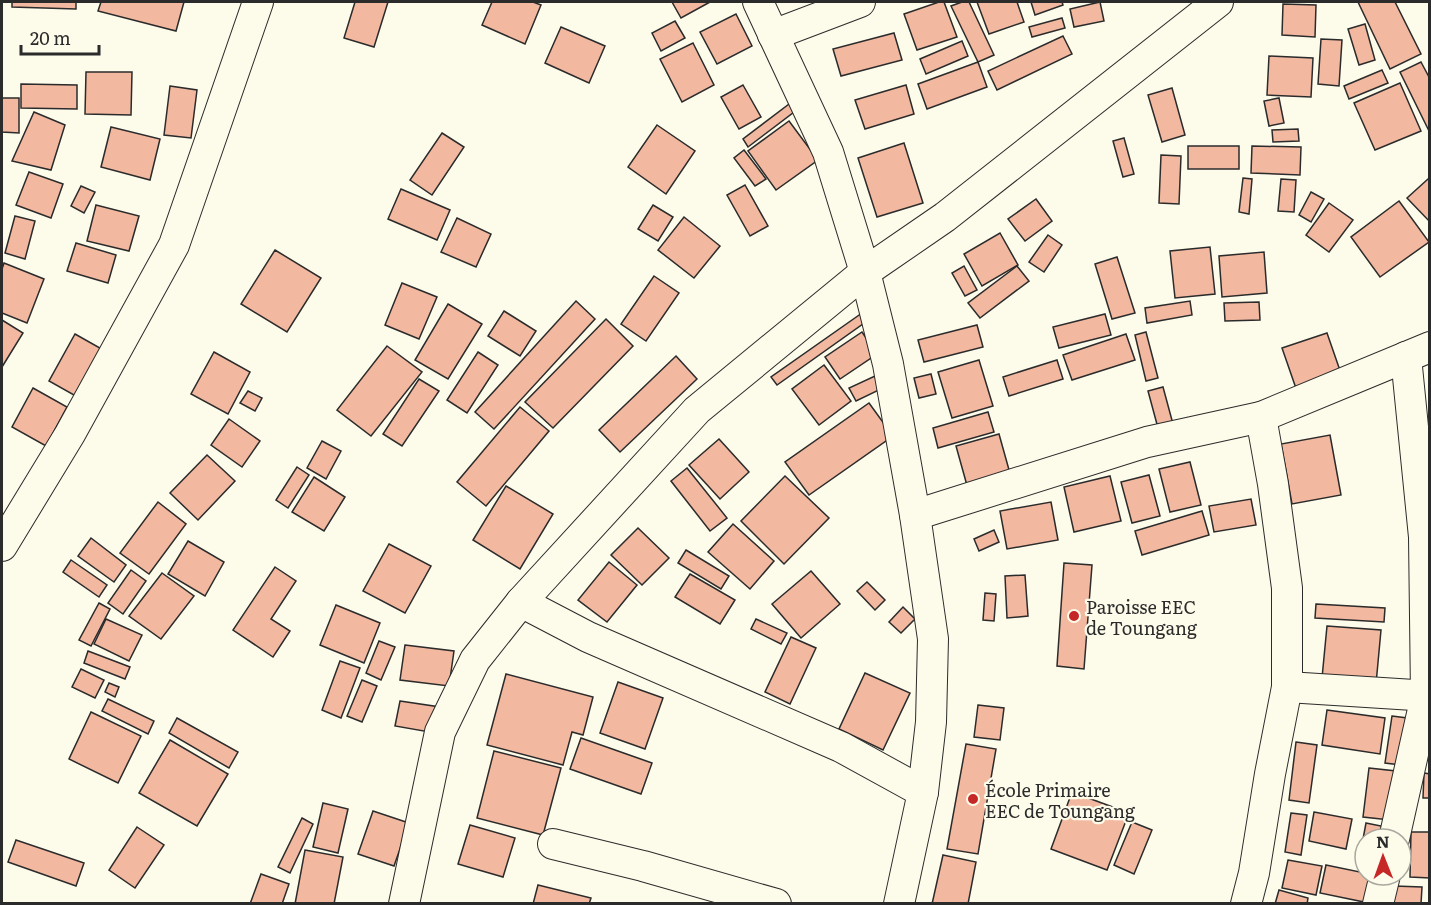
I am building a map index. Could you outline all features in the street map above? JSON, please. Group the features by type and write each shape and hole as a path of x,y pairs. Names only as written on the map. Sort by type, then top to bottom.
{"street":[{"path":"2,546 70,434 174,245 258,2"},
{"path":"758,2 828,152 865,272 888,364 915,515 933,639 931,722 923,792 899,903"},
{"path":"773,35 860,2"},
{"path":"404,903 440,732 475,660 521,602 697,410 865,272 945,217 1218,2"},
{"path":"915,515 1147,442 1261,417 1418,352 1428,696 1398,827"},
{"path":"1246,903 1254,873 1287,687 1287,588 1261,417"},
{"path":"521,602 588,637 841,747 923,792"},
{"path":"1287,687 1428,696"},
{"path":"553,844 776,903"},
{"path":"1378,903 1382,887"}],"building":[{"path":"12,2 76,2 76,9 12,7"},
{"path":"101,2 184,2 176,31 98,11"},
{"path":"355,2 388,2 374,47 344,38"},
{"path":"492,2 533,2 541,5 525,44 482,25"},
{"path":"672,2 710,2 681,18"},
{"path":"944,2 957,37 917,50 904,14"},
{"path":"969,2 994,55 978,62 951,6"},
{"path":"977,2 1017,2 1024,22 989,34"},
{"path":"1031,2 1062,2 1063,5 1035,15"},
{"path":"1100,2 1104,21 1074,27 1070,9"},
{"path":"1358,2 1395,2 1421,54 1390,69"},
{"path":"1283,4 1316,5 1315,37 1282,35"},
{"path":"736,14 752,46 717,64 700,32"},
{"path":"1062,18 1065,28 1032,37 1029,27"},
{"path":"675,21 685,38 661,51 652,33"},
{"path":"1365,24 1375,60 1359,65 1348,29"},
{"path":"561,27 605,46 589,83 545,63"},
{"path":"894,33 902,60 841,76 833,49"},
{"path":"1063,36 1072,54 997,90 988,71"},
{"path":"1321,39 1342,40 1339,86 1318,84"},
{"path":"962,41 968,56 926,74 920,59"},
{"path":"693,43 714,85 682,102 660,59"},
{"path":"1269,56 1313,58 1311,97 1267,95"},
{"path":"978,62 987,87 927,109 918,84"},
{"path":"1421,62 1430,79 1430,133 1400,72"},
{"path":"1382,70 1388,83 1349,99 1344,86"},
{"path":"86,72 132,72 131,115 85,114"},
{"path":"1400,83 1421,131 1375,150 1354,103"},
{"path":"21,84 77,85 77,109 21,108"},
{"path":"743,85 761,117 739,129 721,97"},
{"path":"906,85 914,114 865,129 855,100"},
{"path":"170,86 197,90 191,138 164,135"},
{"path":"1172,88 1185,135 1162,142 1148,95"},
{"path":"2,98 19,98 19,133 2,132"},
{"path":"1279,98 1284,123 1269,126 1264,101"},
{"path":"793,101 798,109 748,147 743,139"},
{"path":"34,112 65,125 51,170 12,161"},
{"path":"789,121 818,160 776,190 748,151"},
{"path":"657,125 695,151 666,194 628,167"},
{"path":"111,127 160,139 150,180 101,167"},
{"path":"1298,129 1299,141 1273,142 1272,130"},
{"path":"442,133 464,147 432,195 410,180"},
{"path":"1124,138 1134,174 1123,177 1113,141"},
{"path":"904,143 923,203 877,217 858,158"},
{"path":"1188,146 1239,146 1239,169 1188,169"},
{"path":"1252,146 1301,147 1300,175 1251,173"},
{"path":"744,150 766,179 755,186 734,158"},
{"path":"1161,155 1181,156 1179,204 1159,203"},
{"path":"29,172 63,184 51,218 16,205"},
{"path":"1243,178 1252,179 1249,214 1239,212"},
{"path":"1281,179 1296,180 1294,212 1278,211"},
{"path":"1428,179 1430,181 1430,222 1407,198"},
{"path":"745,185 768,226 750,236 727,195"},
{"path":"81,186 95,192 84,213 71,206"},
{"path":"401,189 450,210 437,240 388,219"},
{"path":"1311,192 1324,199 1311,222 1299,215"},
{"path":"1036,199 1052,221 1025,241 1008,219"},
{"path":"1399,201 1429,242 1380,277 1351,237"},
{"path":"1329,203 1353,220 1329,252 1306,235"},
{"path":"96,205 139,216 129,251 87,241"},
{"path":"653,205 673,217 658,241 638,229"},
{"path":"15,216 35,221 25,259 5,253"},
{"path":"684,217 720,246 694,278 658,250"},
{"path":"457,218 491,234 476,267 441,252"},
{"path":"1000,233 1018,265 982,286 964,254"},
{"path":"1048,235 1062,245 1044,272 1029,262"},
{"path":"76,243 116,255 108,283 67,271"},
{"path":"1210,247 1215,294 1175,298 1170,251"},
{"path":"275,250 321,278 287,332 241,304"},
{"path":"1264,252 1267,293 1222,297 1219,256"},
{"path":"1117,257 1135,313 1112,319 1095,264"},
{"path":"4,263 44,279 27,323 2,313"},
{"path":"964,266 977,290 965,296 952,273"},
{"path":"1017,266 1029,281 980,318 968,303"},
{"path":"654,276 679,293 646,341 621,324"},
{"path":"402,283 437,297 419,339 385,325"},
{"path":"576,301 595,319 494,429 475,412"},
{"path":"1190,301 1192,315 1147,323 1145,308"},
{"path":"1259,302 1260,320 1225,321 1224,303"},
{"path":"448,304 482,324 448,379 415,360"},
{"path":"504,311 536,331 520,356 488,336"},
{"path":"862,313 867,321 777,385 771,377"},
{"path":"1105,314 1111,335 1059,348 1053,327"},
{"path":"606,319 633,346 553,428 525,402"},
{"path":"2,320 23,333 2,367"},
{"path":"977,325 983,347 924,362 918,340"},
{"path":"862,332 877,354 840,379 825,357"},
{"path":"1146,332 1158,378 1146,381 1135,335"},
{"path":"1327,333 1344,382 1299,397 1282,348"},
{"path":"75,334 107,352 81,399 49,381"},
{"path":"1126,334 1135,360 1072,380 1063,355"},
{"path":"387,346 422,372 371,436 337,410"},
{"path":"214,352 250,372 228,414 191,394"},
{"path":"478,352 498,365 467,413 447,400"},
{"path":"676,356 697,379 620,452 599,430"},
{"path":"979,360 993,406 952,418 938,372"},
{"path":"1057,360 1063,379 1009,396 1003,377"},
{"path":"824,365 851,401 819,425 792,389"},
{"path":"931,374 936,394 919,398 914,378"},
{"path":"875,376 881,389 856,401 849,388"},
{"path":"419,379 439,391 402,446 383,434"},
{"path":"1163,387 1173,424 1158,428 1148,391"},
{"path":"33,388 67,407 46,446 12,427"},
{"path":"248,391 262,398 255,411 240,403"},
{"path":"869,403 893,436 809,495 785,462"},
{"path":"520,407 549,431 486,506 457,482"},
{"path":"988,412 994,432 938,448 933,428"},
{"path":"229,419 260,441 242,467 211,445"},
{"path":"999,434 1011,477 968,489 956,446"},
{"path":"1330,435 1341,495 1292,504 1281,444"},
{"path":"719,439 749,472 720,499 689,465"},
{"path":"322,441 341,451 326,479 307,468"},
{"path":"207,455 235,481 198,520 170,493"},
{"path":"1190,462 1201,505 1170,512 1159,469"},
{"path":"297,467 309,475 288,508 276,500"},
{"path":"687,468 727,518 710,531 671,481"},
{"path":"1149,475 1160,516 1132,523 1121,482"},
{"path":"785,476 829,518 784,564 741,521"},
{"path":"1110,476 1121,521 1074,532 1064,487"},
{"path":"314,477 345,497 324,531 292,512"},
{"path":"506,486 553,514 520,569 473,540"},
{"path":"1251,499 1256,525 1214,532 1209,506"},
{"path":"158,502 186,524 149,574 120,553"},
{"path":"1051,502 1058,540 1007,549 1000,511"},
{"path":"1202,511 1209,535 1142,555 1135,531"},
{"path":"733,524 774,561 750,589 708,552"},
{"path":"638,528 669,558 642,585 611,555"},
{"path":"994,530 999,542 979,551 974,539"},
{"path":"91,538 126,565 114,582 78,556"},
{"path":"188,541 224,562 205,596 168,574"},
{"path":"389,544 431,566 405,613 363,591"},
{"path":"686,550 729,576 721,589 678,563"},
{"path":"71,560 107,585 99,597 63,572"},
{"path":"609,562 637,585 607,622 578,600"},
{"name":"Paroisse EEC de Toungang","path":"1064,563 1092,565 1084,669 1057,666"},
{"path":"275,567 296,581 271,619 290,631 273,657 233,630"},
{"path":"131,570 146,581 123,614 108,603"},
{"path":"811,571 840,604 801,638 772,604"},
{"path":"162,573 194,596 161,639 129,616"},
{"path":"690,574 735,600 720,624 675,597"},
{"path":"1025,575 1028,616 1007,618 1005,576"},
{"path":"867,582 885,600 875,610 857,591"},
{"path":"985,593 996,594 994,621 983,620"},
{"path":"99,603 110,609 91,646 79,640"},
{"path":"1316,604 1385,608 1384,622 1315,618"},
{"path":"336,605 380,623 364,663 320,645"},
{"path":"903,607 915,619 901,633 889,622"},
{"path":"106,619 142,635 129,661 94,644"},
{"path":"756,619 787,633 781,644 751,629"},
{"path":"1327,626 1381,630 1376,684 1322,678"},
{"path":"791,637 816,648 790,704 765,692"},
{"path":"379,641 395,647 381,680 366,673"},
{"path":"405,645 454,651 449,686 400,680"},
{"path":"88,651 130,667 125,679 84,663"},
{"path":"340,661 360,668 341,718 322,710"},
{"path":"81,669 104,680 95,698 72,687"},
{"path":"865,673 910,693 883,750 839,729"},
{"path":"506,674 593,697 583,735 572,732 563,765 487,745"},
{"path":"362,680 377,686 362,722 347,716"},
{"path":"618,682 663,698 645,749 600,733"},
{"path":"109,683 119,687 115,697 105,692"},
{"path":"108,699 154,721 148,734 102,711"},
{"path":"400,701 440,707 435,733 395,726"},
{"path":"978,705 1004,708 1000,740 974,737"},
{"path":"1327,710 1385,718 1380,754 1322,745"},
{"path":"91,712 141,736 118,783 69,759"},
{"path":"1392,716 1415,719 1409,766 1385,763"},
{"path":"177,718 238,752 229,768 169,733"},
{"path":"581,738 652,763 641,794 570,769"},
{"path":"170,740 228,774 197,826 139,793"},
{"path":"1296,742 1317,745 1309,803 1289,800"},
{"path":"966,744 996,749 978,854 947,849"},
{"path":"494,751 561,768 543,835 477,818"},
{"path":"1369,768 1396,771 1390,820 1363,817"},
{"path":"1424,773 1430,774 1430,798 1423,798"},
{"path":"1072,792 1129,813 1107,870 1051,849"},
{"path":"323,803 348,809 338,853 313,847"},
{"path":"373,811 409,823 394,866 358,854"},
{"path":"1314,812 1352,819 1346,849 1309,841"},
{"path":"1291,813 1307,815 1301,855 1285,852"},
{"path":"302,818 313,824 290,873 278,867"},
{"path":"1132,822 1152,830 1134,874 1114,865"},
{"path":"1366,823 1386,827 1365,827"},
{"path":"470,825 515,838 503,877 458,864"},
{"path":"137,827 164,845 135,888 109,870"},
{"path":"1413,832 1430,832 1430,878 1413,877"},
{"path":"16,840 84,863 76,886 8,862"},
{"path":"305,850 343,857 334,904 295,904"},
{"path":"943,855 976,862 968,904 932,904"},
{"path":"1288,860 1322,866 1316,895 1282,888"},
{"path":"1326,865 1353,871 1353,887 1373,887 1369,903 1320,893"},
{"path":"261,874 289,884 282,904 250,904"},
{"path":"538,885 591,898 589,904 533,904"},
{"path":"1394,887 1422,887 1421,904 1393,904"},
{"path":"1279,890 1308,898 1307,904 1275,904"}],"place":[{"name":"Paroisse EEC de Toungang","path":"1074,616"},
{"name":"École Primaire EEC de Toungang","path":"973,799"}]}
